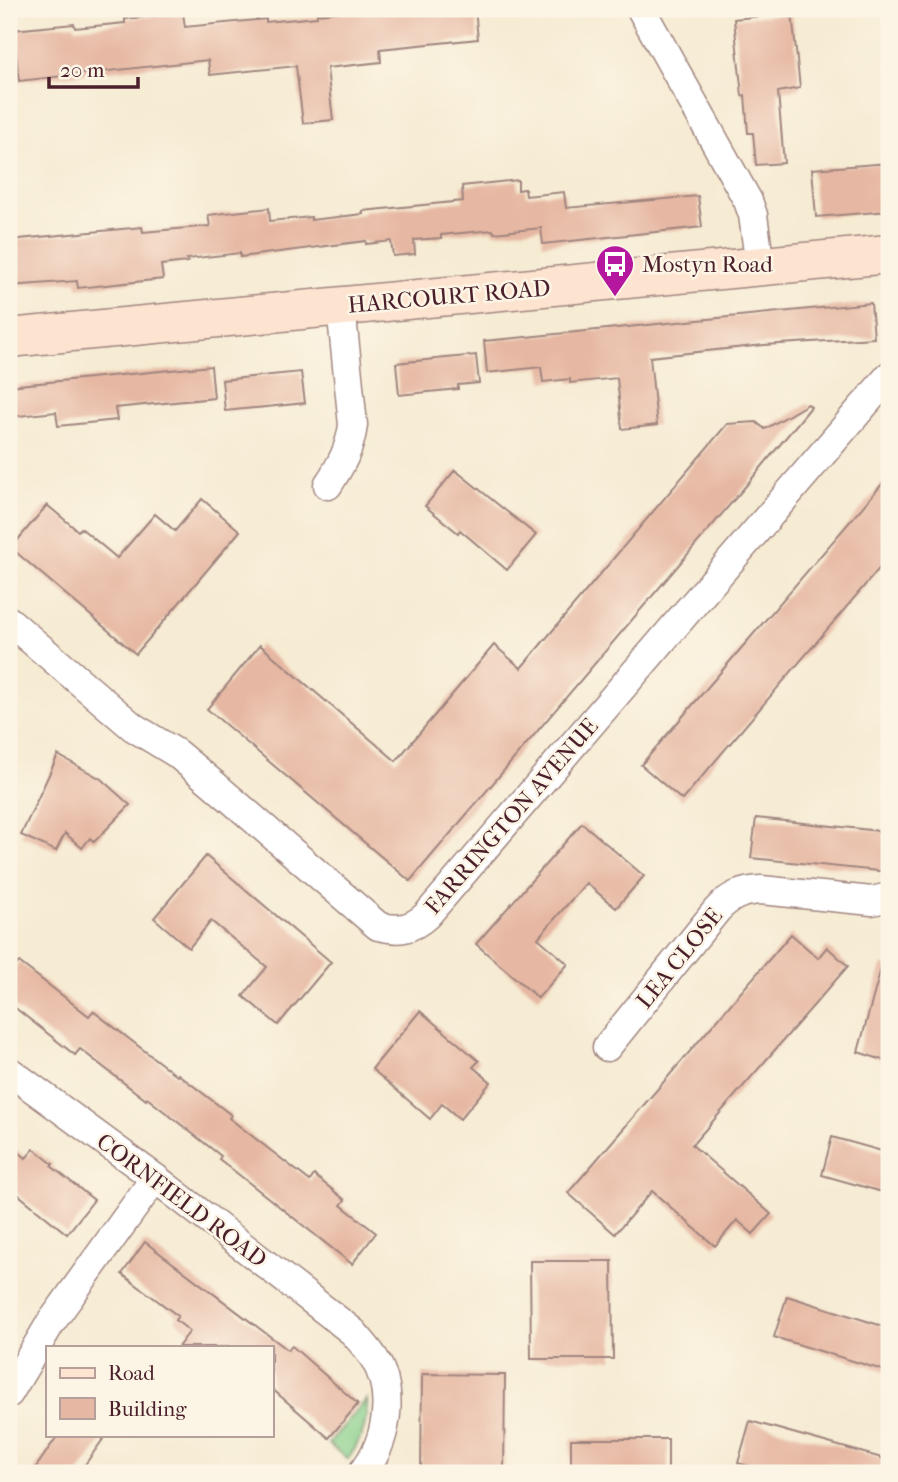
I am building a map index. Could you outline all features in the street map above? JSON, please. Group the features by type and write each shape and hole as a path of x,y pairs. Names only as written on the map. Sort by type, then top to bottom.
{"street":[{"path":"641,9 748,201 753,215 760,267"},
{"name":"HARCOURT ROAD","path":"9,338 889,254"},
{"path":"328,485 344,462 353,425 341,307"},
{"name":"FARRINGTON AVENUE","path":"9,621 133,727 185,760 378,926 390,929 408,928 427,915 889,376"},
{"name":"LEA CLOSE","path":"607,1047 716,910 728,899 746,891 761,890 872,901 889,897"},
{"name":"CORNFIELD ROAD","path":"9,1071 155,1178 353,1332 375,1360 384,1385 386,1407 380,1445 362,1473"},
{"path":"9,1393 50,1324 155,1178"}],"green space":[{"path":"367,1399 363,1430 348,1459 328,1444"}],"building":[{"path":"367,9 475,9 478,39 380,49 381,62 327,68 333,120 303,123 296,66 210,75 208,60 19,81 13,30 74,24 75,28 125,23 125,19 183,13 185,27 317,17 317,14"},
{"path":"792,13 800,88 778,92 784,163 756,165 753,133 748,133 745,95 742,96 734,19"},
{"path":"889,163 889,211 816,217 812,169"},
{"path":"518,180 518,190 525,189 526,196 564,192 566,208 698,196 702,227 543,244 541,228 494,233 493,230 414,240 415,254 393,256 391,241 366,244 366,241 240,257 240,253 187,259 188,262 161,265 163,279 78,288 77,281 9,286 9,240 142,227 143,232 210,226 208,215 269,208 270,221 363,214 363,211 463,201 462,186"},
{"path":"871,303 874,338 764,345 650,357 657,425 622,429 617,378 570,383 570,379 543,382 541,367 487,373 484,341"},
{"path":"476,355 479,383 458,385 458,389 399,395 396,363"},
{"path":"211,366 214,398 115,408 117,420 58,426 56,412 9,417 9,386"},
{"path":"301,372 305,403 225,411 222,380"},
{"path":"808,404 811,407 750,481 410,881 207,709 260,645 396,761 494,645 521,668 727,424 756,422 765,429"},
{"path":"455,470 536,535 507,570 460,530 458,533 425,506"},
{"path":"889,476 889,557 682,800 641,765"},
{"path":"202,499 240,531 136,654 11,548 47,505 78,531 81,528 117,558 155,514 175,531"},
{"path":"58,755 101,779 130,805 94,842 90,838 82,848 65,833 56,851 21,835"},
{"path":"756,818 889,832 888,872 751,858"},
{"path":"582,823 644,876 616,908 586,883 538,938 568,964 538,998 476,944"},
{"path":"206,856 331,962 278,1025 243,996 267,967 211,921 189,948 154,918"},
{"path":"791,934 818,958 827,947 848,966 692,1145 771,1214 753,1234 737,1220 715,1246 652,1191 615,1234 568,1193"},
{"path":"19,962 89,1016 93,1011 177,1076 178,1074 310,1181 314,1175 345,1200 341,1205 376,1233 352,1264 147,1098 146,1100 80,1049 75,1055 9,1003 9,973"},
{"path":"882,965 889,966 889,1062 858,1052"},
{"path":"420,1011 479,1061 473,1067 491,1082 460,1119 442,1104 430,1119 372,1069"},
{"path":"832,1137 889,1153 889,1194 822,1175"},
{"path":"9,1144 26,1158 34,1149 94,1200 67,1234 9,1187"},
{"path":"145,1242 288,1350 292,1346 358,1404 329,1438 273,1390 273,1346 179,1346 190,1331 175,1320 178,1316 122,1274"},
{"path":"530,1261 612,1261 613,1359 531,1359"},
{"path":"787,1296 889,1328 889,1372 774,1337"},
{"path":"422,1374 505,1375 504,1473 421,1473"},
{"path":"750,1421 889,1460 889,1473 774,1473 738,1463"},
{"path":"57,1436 105,1436 79,1473 32,1473"},
{"path":"571,1439 668,1439 668,1473 571,1473"}],"place":[{"name":"Mostyn Road","path":"615,298"}]}
